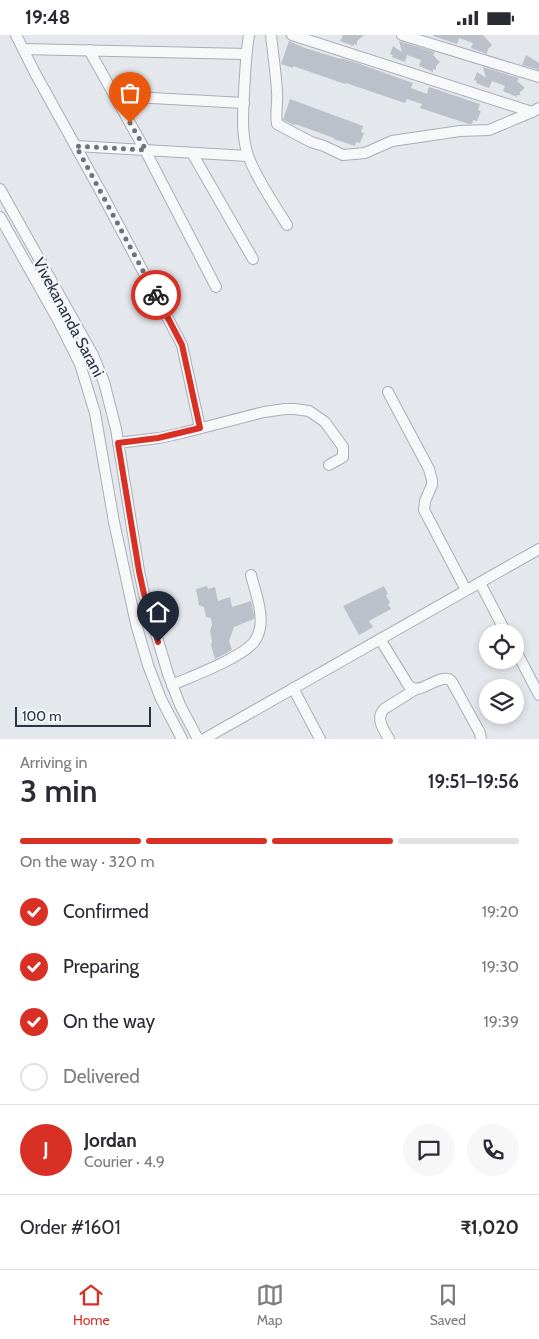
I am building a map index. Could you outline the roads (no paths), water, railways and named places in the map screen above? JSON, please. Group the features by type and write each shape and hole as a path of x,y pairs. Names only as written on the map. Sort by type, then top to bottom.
{"street":[{"path":"16,35 182,345 200,428"},
{"path":"249,35 246,54 244,139 253,168 287,225"},
{"path":"271,35 277,93 275,114 277,124 311,142 343,155 365,153 392,141 460,131 489,130 536,110"},
{"path":"292,35 536,110"},
{"path":"402,35 539,77"},
{"path":"23,49 246,54"},
{"path":"89,50 146,150 216,287"},
{"path":"115,96 244,103"},
{"path":"76,146 248,156"},
{"path":"192,153 254,259"},
{"name":"Vivekananda Sarani","path":"0,189 93,355 104,382 118,443 144,594 172,685 198,739"},
{"name":"Vivekananda Sarani","path":"0,217 58,320 80,364 95,413 127,588 148,665 161,699 182,739"},
{"path":"388,392 429,469 432,485 425,501 424,510 466,590"},
{"path":"118,443 158,438 270,411 285,409 309,411 325,422 343,447 343,457 329,465"},
{"path":"204,739 539,549"},
{"path":"172,685 227,660 254,643 260,630 261,621 251,575"},
{"path":"480,583 501,624"},
{"path":"380,639 407,683 416,689"},
{"path":"524,666 539,695"},
{"path":"389,739 380,722 380,713 416,689 446,678 452,682 480,733 481,739"},
{"path":"293,688 320,739"}]}
